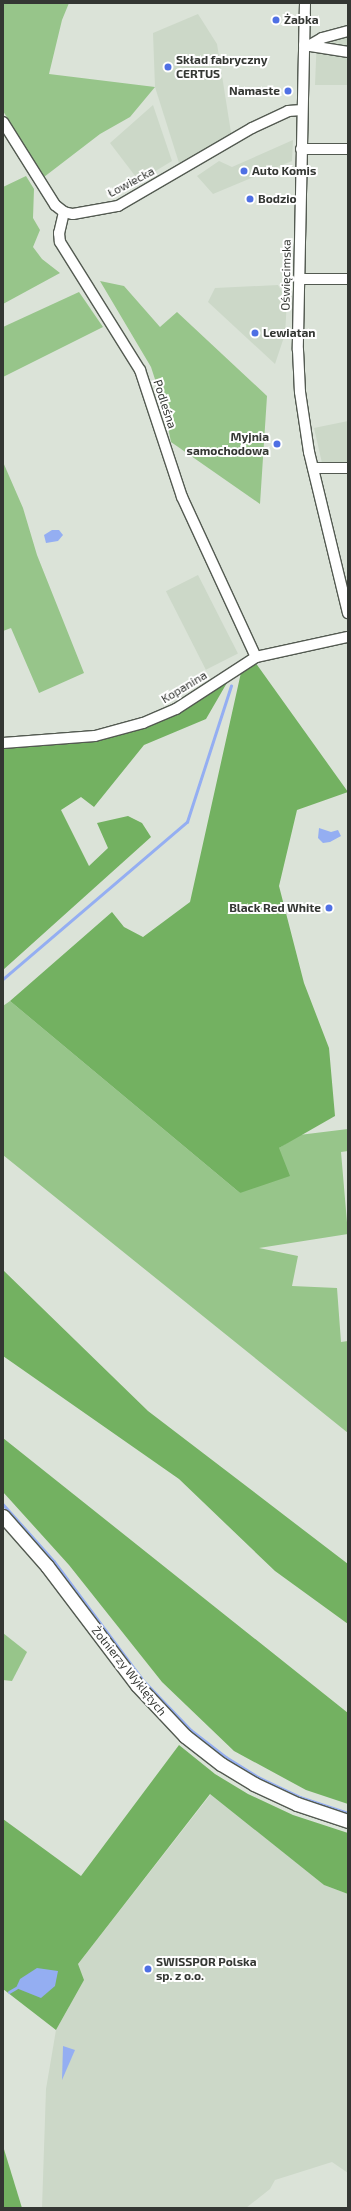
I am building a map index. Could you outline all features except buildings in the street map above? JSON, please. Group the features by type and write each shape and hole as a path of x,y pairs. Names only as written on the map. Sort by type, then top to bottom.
{"main road":[{"name":"Żołnierzy Wyklętych","path":"3,1516 47,1566 137,1685 185,1736 221,1764 254,1784 297,1804 348,1821"}],"street":[{"name":"Oświęcimska","path":"305,3 307,45 302,110 301,149 299,279 300,392 313,468 348,614"},
{"path":"307,45 322,38 348,31"},
{"path":"307,45 348,52"},
{"name":"Łowiecka","path":"64,212 73,214 93,212 118,206 252,128 288,111 302,110"},
{"path":"3,122 55,205 64,212"},
{"path":"301,149 348,149"},
{"name":"Podleśna","path":"64,212 58,233 62,247 140,370 182,497 256,657"},
{"path":"299,279 348,279"},
{"path":"313,468 348,468"},
{"name":"Kopanina","path":"3,743 95,736 143,723 176,709 256,657 348,637"}],"shaded area":[{"path":"198,14 217,44 232,139 179,163 155,87 153,33"},
{"path":"348,30 348,85 315,85 317,36"},
{"path":"153,105 172,161 139,181 110,143"},
{"path":"293,140 292,161 213,194 197,176 219,161 232,167"},
{"name":"Lewiatan","path":"278,285 287,301 285,334 275,364 208,302 215,288"},
{"path":"348,421 347,463 322,463 314,428"},
{"path":"198,575 238,653 206,670 166,591"},
{"path":"211,1794 324,1885 348,1894 348,2173 332,2162 275,2180 270,2189 246,2208 42,2208 46,2089 56,2030 69,2007 78,1964"}],"green space":[{"path":"3,3 69,3 62,20 49,74 155,87 130,117 100,134 44,177 3,111"},
{"path":"26,176 34,189 33,218 40,230 33,247 42,259 60,273 3,304 3,187"},
{"path":"100,281 124,286 160,327 177,312 267,396 260,504 171,442 164,407 151,367"},
{"path":"79,292 103,327 3,377 3,327"},
{"path":"3,462 23,508 37,555 84,673 39,693 11,628 3,631"},
{"path":"255,662 348,792 297,810 279,886 304,983 329,1048 335,1116 279,1148 290,1176 240,1193 10,1001 112,912 124,927 143,937 190,902 242,668"},
{"path":"228,681 206,719 144,745 94,807 81,797 61,810 89,866 108,848 97,823 128,816 142,823 151,837 3,970 3,746 98,739"},
{"path":"10,1001 240,1193 279,1148 299,1135 348,1129 348,1151 341,1152 348,1234 259,1248 298,1256 292,1286 337,1288 341,1342 348,1341 348,1433 3,1155 3,1006"},
{"path":"3,1270 148,1411 348,1564 348,1624 275,1571 179,1479 3,1356"},
{"path":"3,1438 348,1713 348,1804 306,1790 234,1751 162,1682 69,1565 3,1492"},
{"path":"3,1633 27,1652 12,1681 3,1680"},
{"path":"179,1745 215,1774 248,1794 293,1815 348,1833 348,1894 324,1885 210,1794 78,1964 84,1980 56,2030 3,1989 3,1819 81,1876"},
{"path":"3,2146 22,2208 3,2208"}],"water":[{"path":"52,530 59,530 63,535 58,541 46,543 44,535"},
{"path":"319,828 331,832 338,830 341,836 330,842 323,843 318,838"},
{"path":"37,1968 58,1971 55,1986 41,1998 16,1988 20,1979"},
{"path":"63,2046 75,2050 62,2080"}],"waterway":[{"path":"3,979 187,822 231,686"},
{"path":"3,1504 54,1561 143,1680 191,1730 226,1757 258,1777 300,1797 348,1813"},
{"path":"9,1992 16,1988"}],"place":[{"name":"Żabka","path":"276,20"},
{"name":"Skład fabryczny CERTUS","path":"168,67"},
{"name":"Namaste","path":"288,91"},
{"name":"Auto Komis","path":"244,171"},
{"name":"Bodzio","path":"250,199"},
{"name":"Lewiatan","path":"255,333"},
{"name":"Myjnia samochodowa","path":"277,444"},
{"name":"Black Red White","path":"329,908"},
{"name":"SWISSPOR Polska sp. z o.o.","path":"148,1969"}]}
